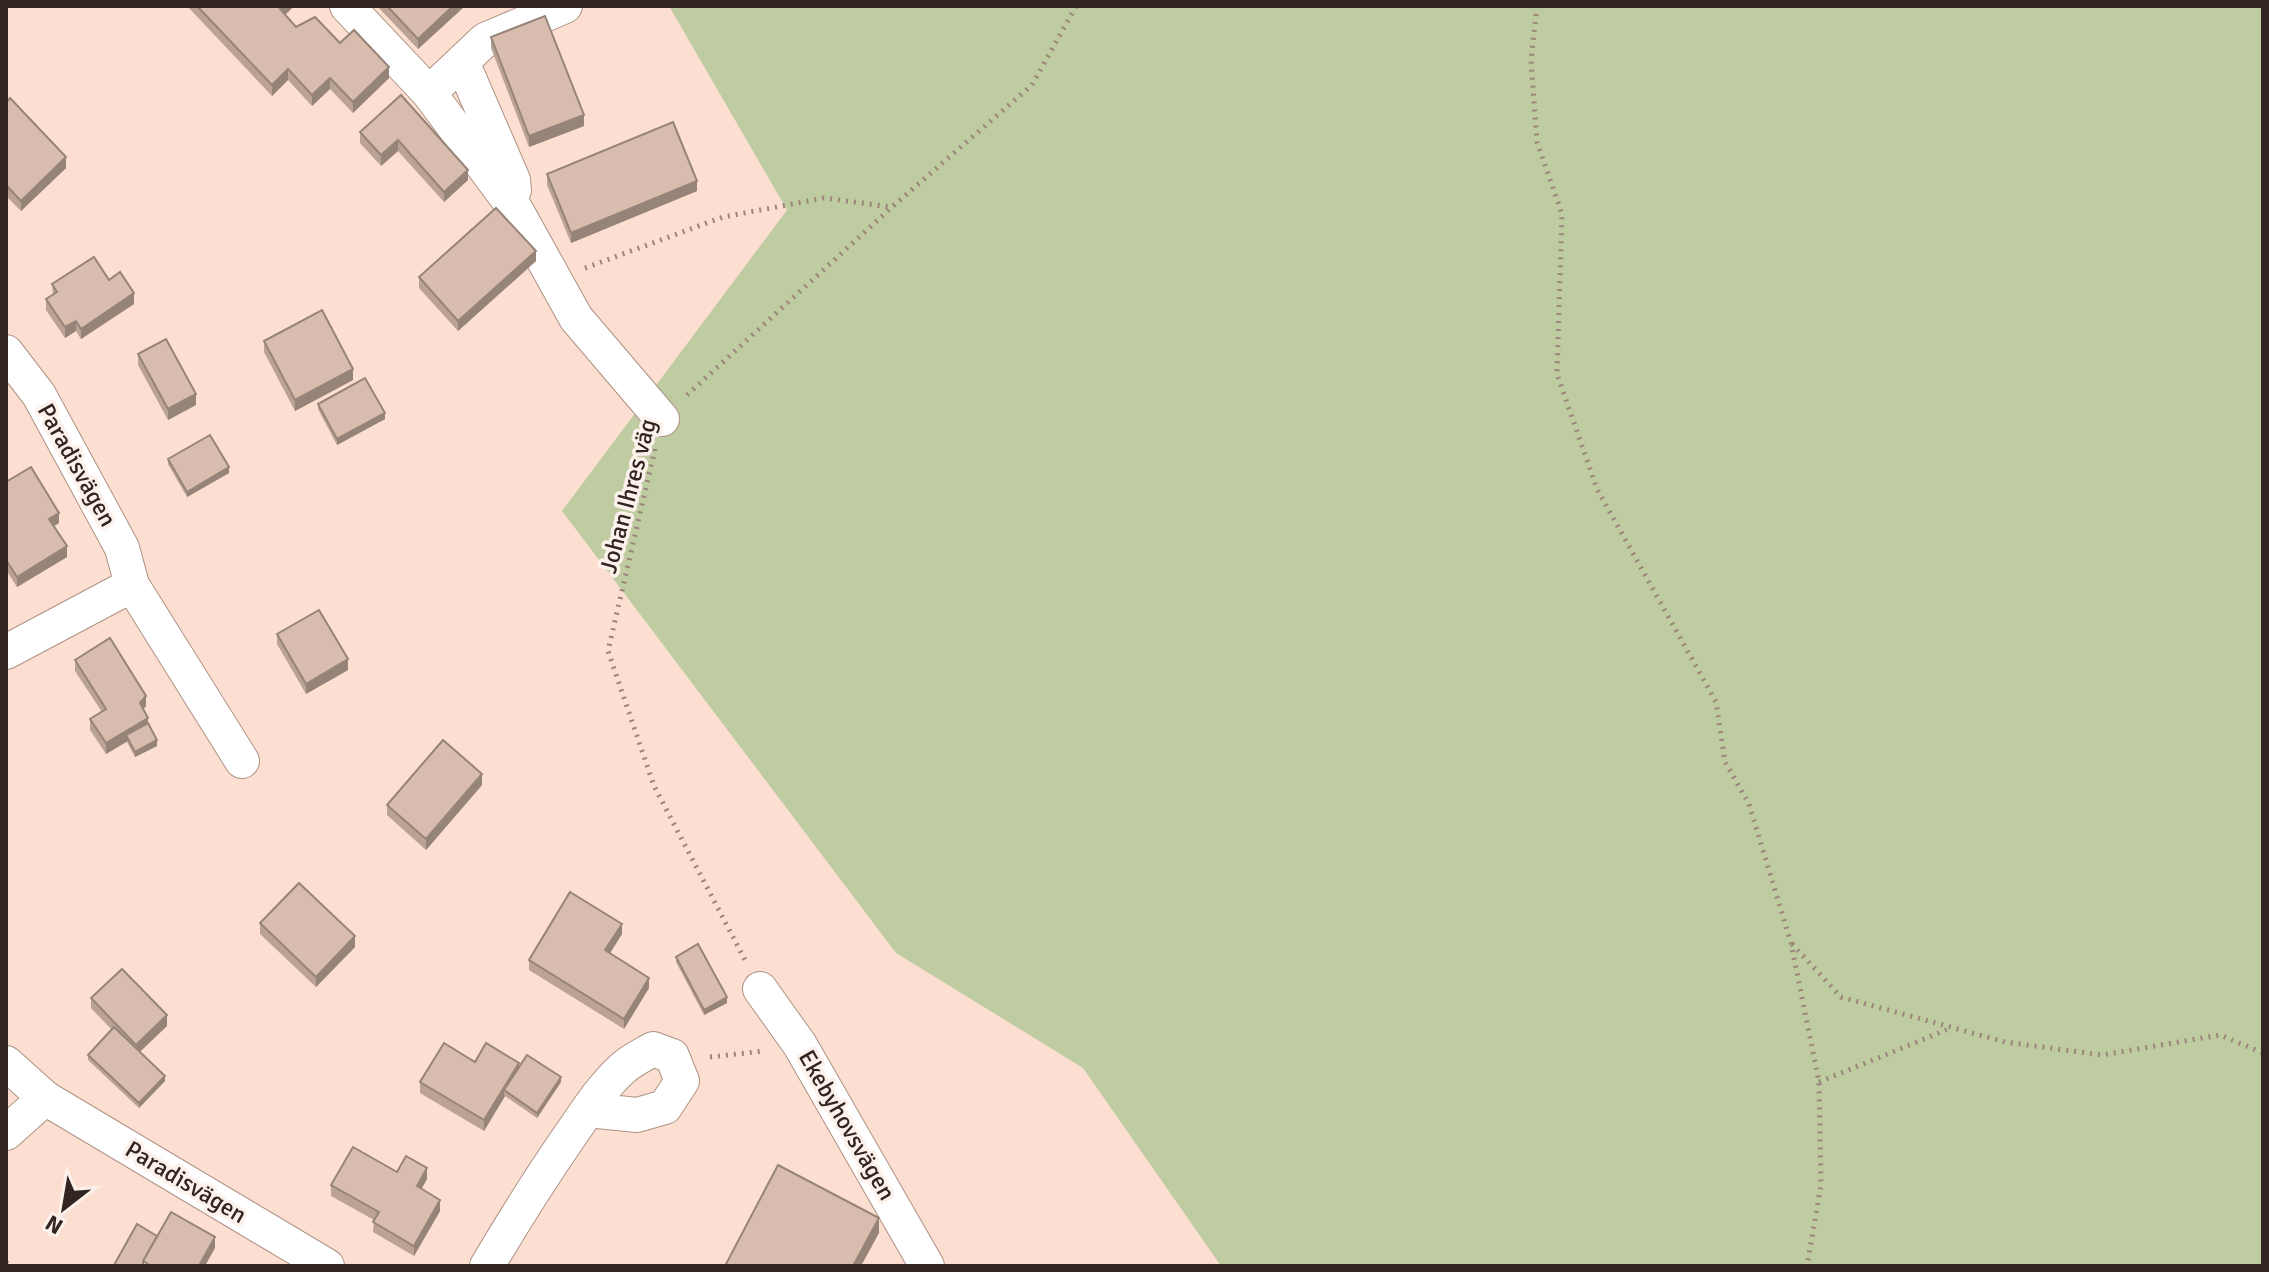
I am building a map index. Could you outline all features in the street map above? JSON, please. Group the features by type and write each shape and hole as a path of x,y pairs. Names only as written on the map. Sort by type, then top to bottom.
{"street":[{"path":"347,6 429,93 516,210 576,318 662,419"},
{"path":"429,93 485,40 565,6"},
{"path":"462,62 513,180 516,210"},
{"name":"Paradisvägen","path":"6,352 39,395 122,548 132,585 242,761"},
{"path":"6,652 132,585"},
{"name":"Ekebyhovsvägen","path":"760,989 800,1045 927,1266"},
{"path":"487,1266 531,1191 588,1110 622,1068 653,1049 672,1056 682,1081 665,1107 637,1115 588,1110"},
{"name":"Paradisvägen","path":"6,1063 45,1098 327,1266"},
{"path":"6,1133 45,1098"}],"path":[{"name":"Johan Ihres väg","path":"760,989 654,786 608,651 662,419 892,207 1032,85 1076,6"},
{"path":"1537,6 1531,60 1537,142 1562,214 1557,374 1597,489 1716,702 1725,762 1749,804 1791,943 1819,1082 1821,1185 1807,1266"},
{"path":"554,280 723,217 824,198 892,207"},
{"path":"1791,943 1841,997 2005,1042 2102,1055 2220,1035 2263,1053"},
{"path":"1819,1082 1952,1028"},
{"path":"672,1056 723,1058 800,1045"}],"green space":[{"path":"669,6 2263,6 2263,1266 1221,1266 1083,1068 896,953 562,511 787,210"}],"building":[{"path":"197,6 284,6 280,9 296,27 315,17 340,43 354,30 389,67 353,102 330,78 312,95 288,69 272,85"},
{"path":"387,6 453,6 418,39"},
{"path":"545,16 584,115 529,136 491,37"},
{"path":"401,95 468,170 444,192 398,140 381,155 360,132"},
{"path":"10,98 66,157 21,201 6,185 6,103"},
{"path":"673,122 697,181 571,233 547,174"},
{"path":"496,208 536,251 458,321 419,277"},
{"path":"94,257 109,280 120,272 134,293 81,329 76,321 65,327 46,299 57,292 52,284"},
{"path":"322,310 353,369 295,400 264,341"},
{"path":"166,339 196,394 168,409 138,354"},
{"path":"365,378 385,413 337,439 318,404"},
{"path":"210,435 229,467 187,492 168,459"},
{"path":"31,467 59,513 49,519 67,546 17,577 6,560 6,482"},
{"path":"319,610 348,659 306,684 277,634"},
{"path":"110,638 146,696 140,703 148,718 106,743 90,719 106,709 75,660"},
{"path":"148,723 157,740 135,752 126,735"},
{"path":"443,740 482,774 426,839 387,805"},
{"path":"299,883 355,936 316,977 260,923"},
{"path":"570,892 622,924 605,950 649,978 624,1019 529,960"},
{"path":"698,944 727,997 704,1010 676,957"},
{"path":"122,969 167,1015 136,1045 91,998"},
{"path":"114,1027 165,1076 139,1103 88,1055"},
{"path":"444,1043 475,1062 486,1043 519,1063 484,1120 420,1082"},
{"path":"527,1055 561,1077 537,1113 504,1090"},
{"path":"353,1147 397,1172 406,1156 427,1168 417,1186 440,1200 414,1246 373,1222 379,1212 331,1185"},
{"path":"778,1165 879,1218 853,1266 725,1266"},
{"path":"171,1212 215,1237 199,1266 151,1266 143,1261"},
{"path":"137,1224 157,1236 143,1266 114,1265"}]}
